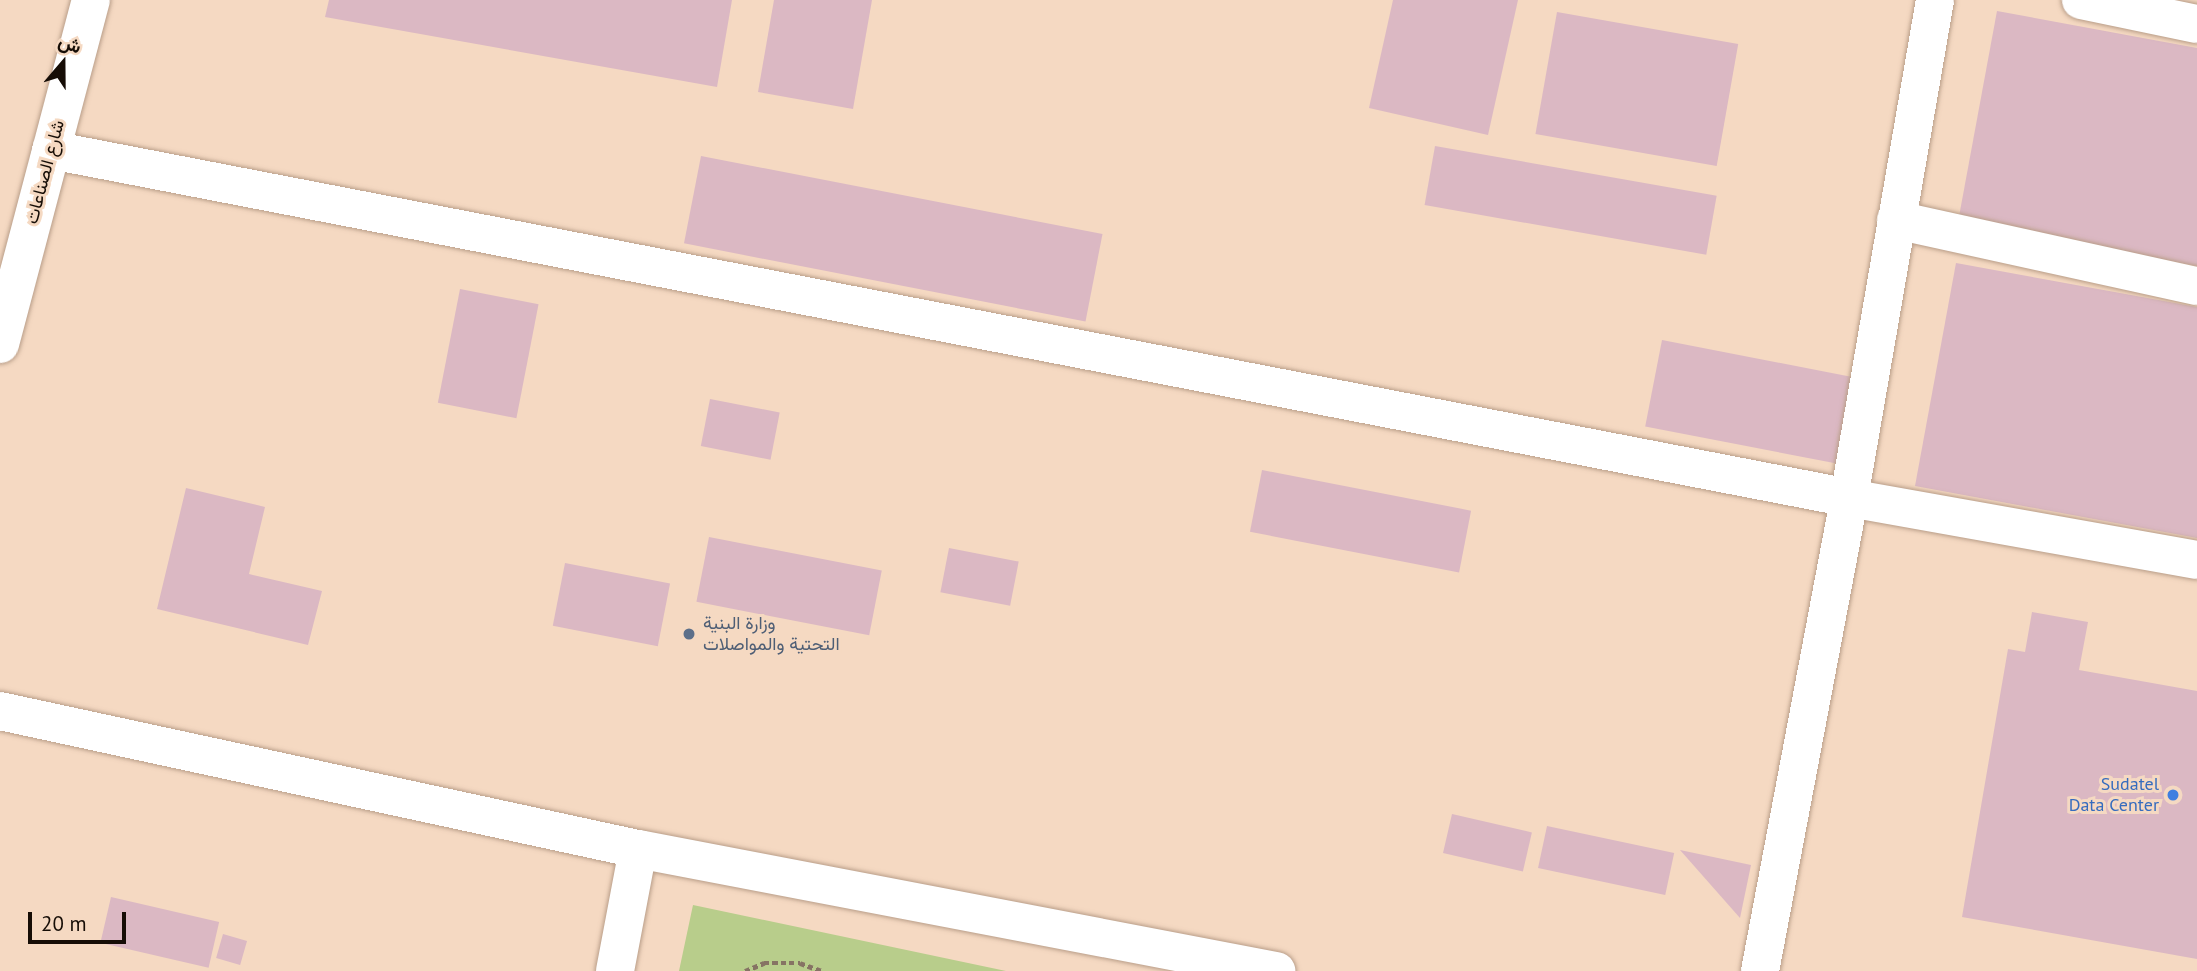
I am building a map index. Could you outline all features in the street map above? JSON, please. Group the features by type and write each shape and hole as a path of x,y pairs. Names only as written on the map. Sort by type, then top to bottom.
{"street":[{"name":"شارع الصناعات","path":"0,344 91,0"},
{"path":"1760,971 1849,498 1935,0"},
{"path":"2081,0 2197,24"},
{"path":"51,150 1849,498 2197,560"},
{"path":"1896,220 2197,286"},
{"path":"0,711 638,849 1276,971"},
{"path":"615,971 638,849"}],"path":[{"path":"745,971 764,964 800,963 822,971"}],"green space":[{"path":"693,905 1006,971 679,971"}],"building":[{"path":"329,0 732,0 717,87 325,17"},
{"path":"774,0 872,0 853,109 758,92"},
{"path":"1393,0 1518,0 1488,135 1369,108"},
{"path":"1997,11 2197,48 2197,266 1958,222"},
{"path":"1557,12 1738,44 1717,166 1535,134"},
{"path":"1435,146 1717,196 1706,255 1425,205"},
{"path":"701,156 1102,234 1086,321 684,243"},
{"path":"1956,263 2197,307 2197,538 1915,486"},
{"path":"460,289 539,304 516,418 438,403"},
{"path":"1662,340 1857,378 1841,464 1645,426"},
{"path":"710,399 780,413 771,460 701,446"},
{"path":"1262,470 1471,511 1459,572 1250,532"},
{"path":"186,488 265,507 249,574 322,591 308,645 157,609"},
{"path":"709,537 882,571 869,635 696,602"},
{"path":"949,548 1019,562 1010,606 940,592"},
{"path":"565,563 670,583 658,646 553,626"},
{"path":"2032,612 2088,622 2079,670 2197,691 2197,959 1962,917 2008,649 2025,652"},
{"path":"1452,814 1532,832 1523,871 1443,853"},
{"path":"1547,826 1674,853 1665,895 1538,868"},
{"path":"1680,850 1751,865 1740,918"},
{"path":"111,897 219,922 209,968 100,943"},
{"path":"223,934 247,941 240,965 216,958"}],"place":[{"name":"وزارة البنية التحتية والمواصلات","path":"689,634"},
{"name":"Sudatel Data Center","path":"2173,795"}]}
